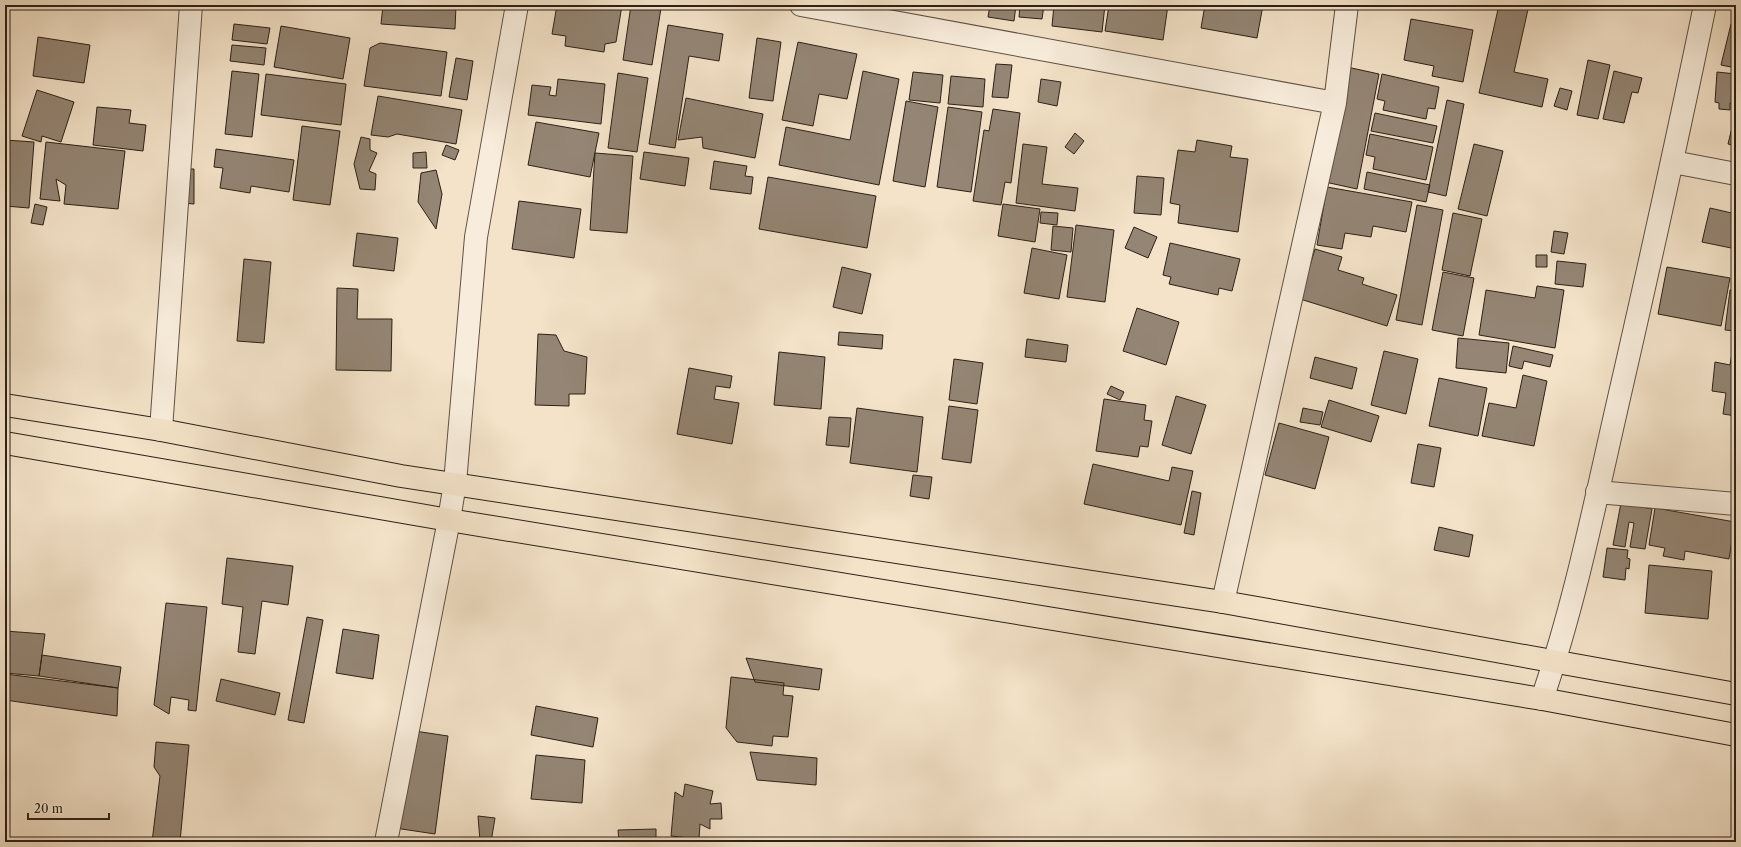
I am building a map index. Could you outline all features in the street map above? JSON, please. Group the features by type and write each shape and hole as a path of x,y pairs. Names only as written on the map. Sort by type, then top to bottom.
{"main road":[{"path":"5,405 161,430 394,474 1223,602 1736,694"},
{"path":"5,443 449,520 1542,699 1736,735"}],"street":[{"path":"161,430 191,5"},
{"path":"387,842 455,483 476,237 517,5"},
{"path":"801,5 1335,103"},
{"path":"1223,602 1335,103 1347,5"},
{"path":"1542,699 1554,662 1597,492 1673,162 1705,5"},
{"path":"1673,162 1736,174"},
{"path":"1597,492 1736,504"}],"building":[{"path":"383,5 456,5 455,29 381,24"},
{"path":"557,5 622,5 616,42 605,44 604,52 565,46 566,36 552,34"},
{"path":"631,5 661,8 652,65 623,60"},
{"path":"990,5 1016,5 1014,21 988,17"},
{"path":"1020,5 1044,5 1042,19 1019,17"},
{"path":"1054,5 1105,5 1102,32 1052,26"},
{"path":"1109,5 1168,5 1163,40 1105,31"},
{"path":"1205,5 1263,5 1257,38 1201,28"},
{"path":"1499,5 1529,5 1514,72 1548,79 1542,107 1479,93"},
{"path":"1411,19 1473,30 1463,82 1432,76 1434,66 1404,60"},
{"path":"234,24 270,28 267,44 232,40"},
{"path":"1731,24 1736,25 1736,68 1721,65"},
{"path":"668,25 723,34 719,61 689,56 675,148 649,144"},
{"path":"281,26 350,38 343,79 274,67"},
{"path":"38,37 90,45 84,83 33,76"},
{"path":"757,38 781,42 773,101 749,98"},
{"path":"798,42 857,54 847,99 819,94 813,126 782,120"},
{"path":"380,43 447,52 441,96 364,86 370,48"},
{"path":"232,45 266,48 264,65 230,61"},
{"path":"456,58 473,61 467,100 449,97"},
{"path":"1588,60 1610,65 1598,119 1577,115"},
{"path":"996,64 1012,65 1008,98 992,97"},
{"path":"1347,67 1379,74 1357,189 1325,182"},
{"path":"232,71 259,74 252,137 225,134"},
{"path":"863,71 899,79 879,185 779,165 786,127 850,140"},
{"path":"1614,71 1642,78 1638,93 1632,92 1624,123 1603,119"},
{"path":"913,72 943,75 940,103 909,100"},
{"path":"1717,72 1736,74 1736,104 1730,103 1730,110 1719,109 1719,103 1715,102"},
{"path":"618,73 648,78 637,152 608,148"},
{"path":"266,74 346,84 341,125 261,115"},
{"path":"1382,74 1439,87 1435,109 1428,108 1426,119 1383,110 1385,101 1377,99"},
{"path":"951,76 985,79 983,107 948,104"},
{"path":"558,79 605,84 601,124 528,115 532,85 551,87 549,95 556,96"},
{"path":"1041,79 1061,82 1057,106 1038,102"},
{"path":"1560,88 1572,91 1567,110 1554,106"},
{"path":"37,90 74,102 61,142 42,136 41,142 22,136"},
{"path":"378,96 462,110 456,144 397,134 388,137 371,135"},
{"path":"686,98 763,114 755,158 703,148 702,137 678,140"},
{"path":"1447,100 1464,104 1446,196 1428,192"},
{"path":"906,101 938,107 925,187 893,181"},
{"path":"97,107 131,110 129,123 146,125 143,151 93,145"},
{"path":"948,107 982,112 971,192 937,187"},
{"path":"993,109 1020,113 1011,183 1005,182 1001,205 973,201 984,130 989,131"},
{"path":"1375,113 1437,126 1433,143 1371,131"},
{"path":"1734,119 1736,120 1736,146 1728,144"},
{"path":"536,122 599,133 590,177 528,165"},
{"path":"302,126 340,131 330,205 293,200"},
{"path":"1075,133 1084,141 1074,154 1065,147"},
{"path":"1370,134 1433,147 1426,180 1373,169 1375,157 1366,155"},
{"path":"361,137 370,139 370,150 377,153 369,171 376,174 375,190 360,189 354,164"},
{"path":"5,140 34,142 29,208 5,206"},
{"path":"1197,140 1232,146 1230,157 1248,159 1238,232 1178,223 1180,205 1170,203 1178,150 1195,152"},
{"path":"46,142 125,151 118,209 64,204 66,185 56,179 60,201 40,199"},
{"path":"1023,144 1047,147 1042,184 1078,188 1075,211 1016,203"},
{"path":"1474,144 1503,151 1487,216 1458,209"},
{"path":"446,145 459,150 455,160 442,155"},
{"path":"216,149 294,160 289,192 251,186 250,193 220,188 223,168 214,167"},
{"path":"426,152 427,168 413,168 413,153"},
{"path":"644,152 689,158 685,186 640,179"},
{"path":"595,153 633,156 627,233 590,230"},
{"path":"714,161 747,166 745,176 753,177 751,194 710,189"},
{"path":"183,169 194,169 194,204 183,203"},
{"path":"436,170 442,194 436,229 418,202 421,173"},
{"path":"1367,172 1430,185 1426,202 1364,189"},
{"path":"1137,176 1164,178 1161,215 1134,213"},
{"path":"768,177 876,196 867,248 759,229"},
{"path":"1327,187 1412,202 1406,232 1373,226 1371,237 1345,233 1342,249 1317,245"},
{"path":"519,201 581,209 574,258 512,249"},
{"path":"35,204 47,207 43,225 31,223"},
{"path":"1003,204 1040,209 1035,242 998,236"},
{"path":"1417,205 1443,210 1422,325 1396,320"},
{"path":"1710,208 1736,214 1736,249 1702,242"},
{"path":"1041,212 1058,213 1057,225 1040,223"},
{"path":"1453,213 1482,219 1470,276 1442,270"},
{"path":"1076,225 1114,230 1105,302 1067,297"},
{"path":"1053,226 1073,228 1071,252 1051,250"},
{"path":"1134,227 1157,237 1148,258 1125,248"},
{"path":"1554,231 1568,233 1564,254 1551,252"},
{"path":"357,233 398,238 394,271 353,266"},
{"path":"1170,243 1240,259 1232,291 1219,288 1218,295 1169,284 1171,277 1163,275"},
{"path":"1032,248 1067,255 1059,299 1024,293"},
{"path":"1315,249 1342,257 1338,270 1364,278 1362,284 1397,295 1387,326 1300,299"},
{"path":"1536,255 1547,255 1547,267 1536,267"},
{"path":"244,259 271,262 264,343 237,341"},
{"path":"1557,261 1586,264 1583,287 1555,284"},
{"path":"842,267 871,274 862,314 833,307"},
{"path":"1667,267 1730,278 1721,326 1658,314"},
{"path":"1443,272 1474,278 1463,336 1432,330"},
{"path":"1537,286 1564,290 1555,348 1479,335 1486,290 1535,298"},
{"path":"337,288 358,289 357,319 392,319 391,371 336,370"},
{"path":"1730,290 1736,290 1736,331 1725,330"},
{"path":"1137,308 1179,322 1166,365 1123,351"},
{"path":"839,332 883,335 882,349 838,345"},
{"path":"538,334 556,335 564,351 587,357 585,394 569,394 569,406 535,405"},
{"path":"1458,338 1509,343 1506,373 1456,368"},
{"path":"1027,339 1068,345 1066,362 1025,357"},
{"path":"1513,346 1553,355 1550,367 1524,361 1522,369 1509,366"},
{"path":"1733,347 1736,347 1736,416 1723,414 1726,393 1712,391 1715,362 1730,365"},
{"path":"1384,351 1418,359 1406,414 1371,405"},
{"path":"779,352 825,357 821,409 774,405"},
{"path":"1315,357 1357,368 1352,389 1310,378"},
{"path":"954,359 983,363 977,404 949,400"},
{"path":"689,368 732,376 730,388 716,386 714,399 739,403 732,444 677,434"},
{"path":"1523,375 1547,381 1534,446 1482,436 1489,403 1516,408"},
{"path":"1439,378 1487,388 1478,436 1429,426"},
{"path":"1111,386 1124,392 1120,400 1107,394"},
{"path":"1176,396 1206,405 1191,454 1162,445"},
{"path":"1104,399 1146,405 1144,420 1152,421 1148,447 1140,446 1138,457 1096,451"},
{"path":"1329,400 1379,416 1371,442 1321,427"},
{"path":"949,406 978,410 971,463 942,459"},
{"path":"857,408 923,417 917,472 850,463"},
{"path":"1303,408 1323,412 1320,425 1300,422"},
{"path":"829,417 851,418 849,447 826,445"},
{"path":"1279,423 1329,437 1315,489 1265,475"},
{"path":"1418,444 1441,448 1434,487 1411,483"},
{"path":"1093,464 1169,481 1172,467 1193,471 1181,525 1084,504"},
{"path":"913,475 932,477 929,499 910,496"},
{"path":"1192,491 1201,493 1194,535 1184,533"},
{"path":"1621,503 1652,509 1645,549 1630,547 1634,523 1629,522 1625,547 1613,545"},
{"path":"1655,508 1735,522 1729,559 1685,551 1684,560 1663,556 1665,548 1649,545"},
{"path":"1439,527 1473,535 1469,557 1434,550"},
{"path":"1607,548 1628,550 1627,558 1630,559 1629,569 1626,568 1625,580 1603,577"},
{"path":"227,558 293,566 288,605 262,601 255,654 238,652 243,607 222,604"},
{"path":"1649,565 1712,571 1708,619 1645,613"},
{"path":"166,603 207,607 196,711 188,710 189,700 171,697 169,714 154,705"},
{"path":"307,617 323,620 304,723 288,720"},
{"path":"343,629 379,635 373,679 336,673"},
{"path":"5,631 45,634 39,676 5,673"},
{"path":"42,655 121,667 118,688 39,676"},
{"path":"746,658 822,669 819,690 755,682"},
{"path":"5,674 118,688 117,716 5,700"},
{"path":"731,677 784,683 783,695 793,696 788,737 773,736 772,746 737,742 726,728"},
{"path":"221,679 280,693 275,715 216,701"},
{"path":"536,706 598,718 593,747 531,735"},
{"path":"408,730 448,736 435,834 395,828"},
{"path":"156,742 189,745 180,842 152,842 160,776 154,767"},
{"path":"750,752 817,758 816,785 757,780"},
{"path":"536,755 585,760 582,803 531,799"},
{"path":"685,784 713,791 710,804 721,803 722,819 710,819 710,829 700,824 699,839 671,836 675,792 683,797"},
{"path":"478,816 495,818 491,842 471,842 472,839 480,841"},
{"path":"656,829 656,842 619,842 618,830"}]}
